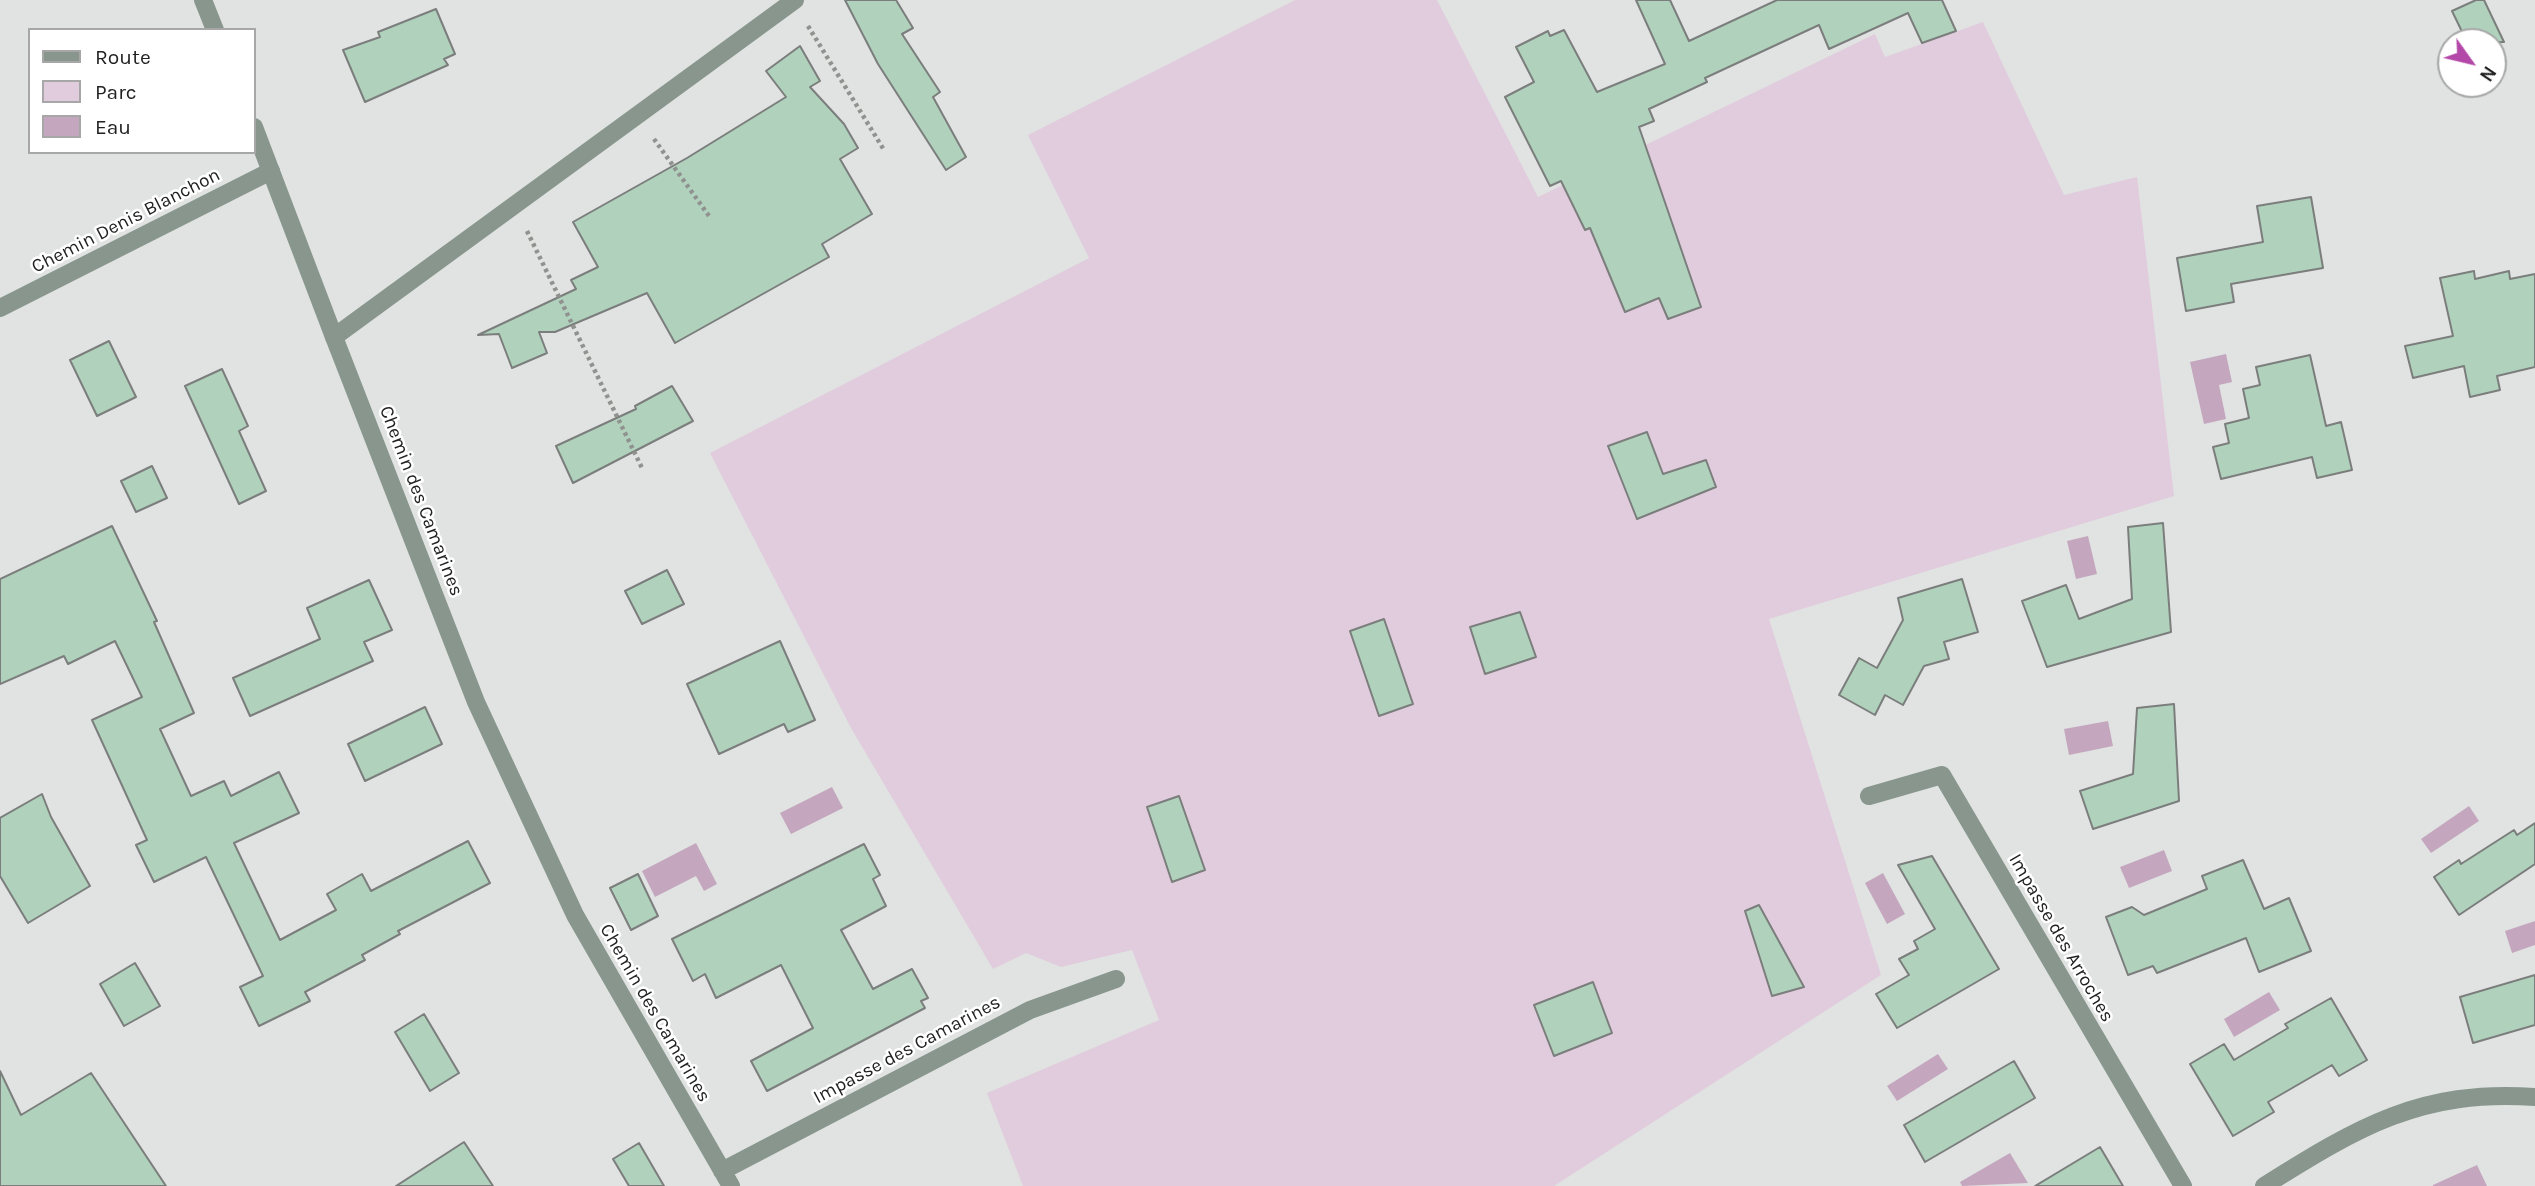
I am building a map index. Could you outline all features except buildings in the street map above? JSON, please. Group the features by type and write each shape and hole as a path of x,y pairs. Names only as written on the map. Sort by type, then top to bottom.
{"street":[{"path":"203,0 214,28"},
{"path":"334,337 794,1"},
{"name":"Chemin des Camarines","path":"256,132 476,702 575,915 726,1178"},
{"name":"Chemin Denis Blanchon","path":"0,308 271,171"},
{"name":"Impasse des Arroches","path":"1870,796 1942,775 2183,1186"},
{"name":"Impasse des Camarines","path":"726,1178 1030,1010 1116,979"},
{"path":"2264,1186 2343,1136 2392,1114 2444,1100 2498,1094 2535,1097"}],"path":[{"path":"794,1 884,150"},
{"path":"639,114 709,216"},
{"path":"514,205 642,468"}],"green space":[{"path":"1295,0 1437,0 1538,197 1875,34 1885,57 1983,22 2064,195 2137,177 2174,496 1769,619 1881,975 1554,1186 1023,1186 987,1093 1159,1020 1132,950 1061,967 1026,953 993,969 851,728 710,453 1089,258 1028,135"}],"water":[{"path":"2226,354 2232,382 2219,385 2226,419 2204,424 2190,362"},
{"path":"2088,536 2097,574 2076,579 2067,541"},
{"path":"2108,721 2113,746 2069,755 2064,729"},
{"path":"832,787 843,808 791,834 780,813"},
{"path":"2469,806 2479,821 2431,853 2421,839"},
{"path":"696,843 717,884 704,891 696,876 655,897 642,871"},
{"path":"2164,850 2172,871 2129,888 2120,867"},
{"path":"1883,873 1905,914 1887,924 1865,883"},
{"path":"2535,921 2535,945 2512,953 2505,931"},
{"path":"2269,992 2280,1010 2234,1037 2224,1019"},
{"path":"1938,1054 1948,1069 1897,1101 1887,1086"},
{"path":"2010,1153 2028,1183 1962,1186 1960,1182"},
{"path":"2477,1165 2487,1186 2433,1186 2433,1185"}]}
